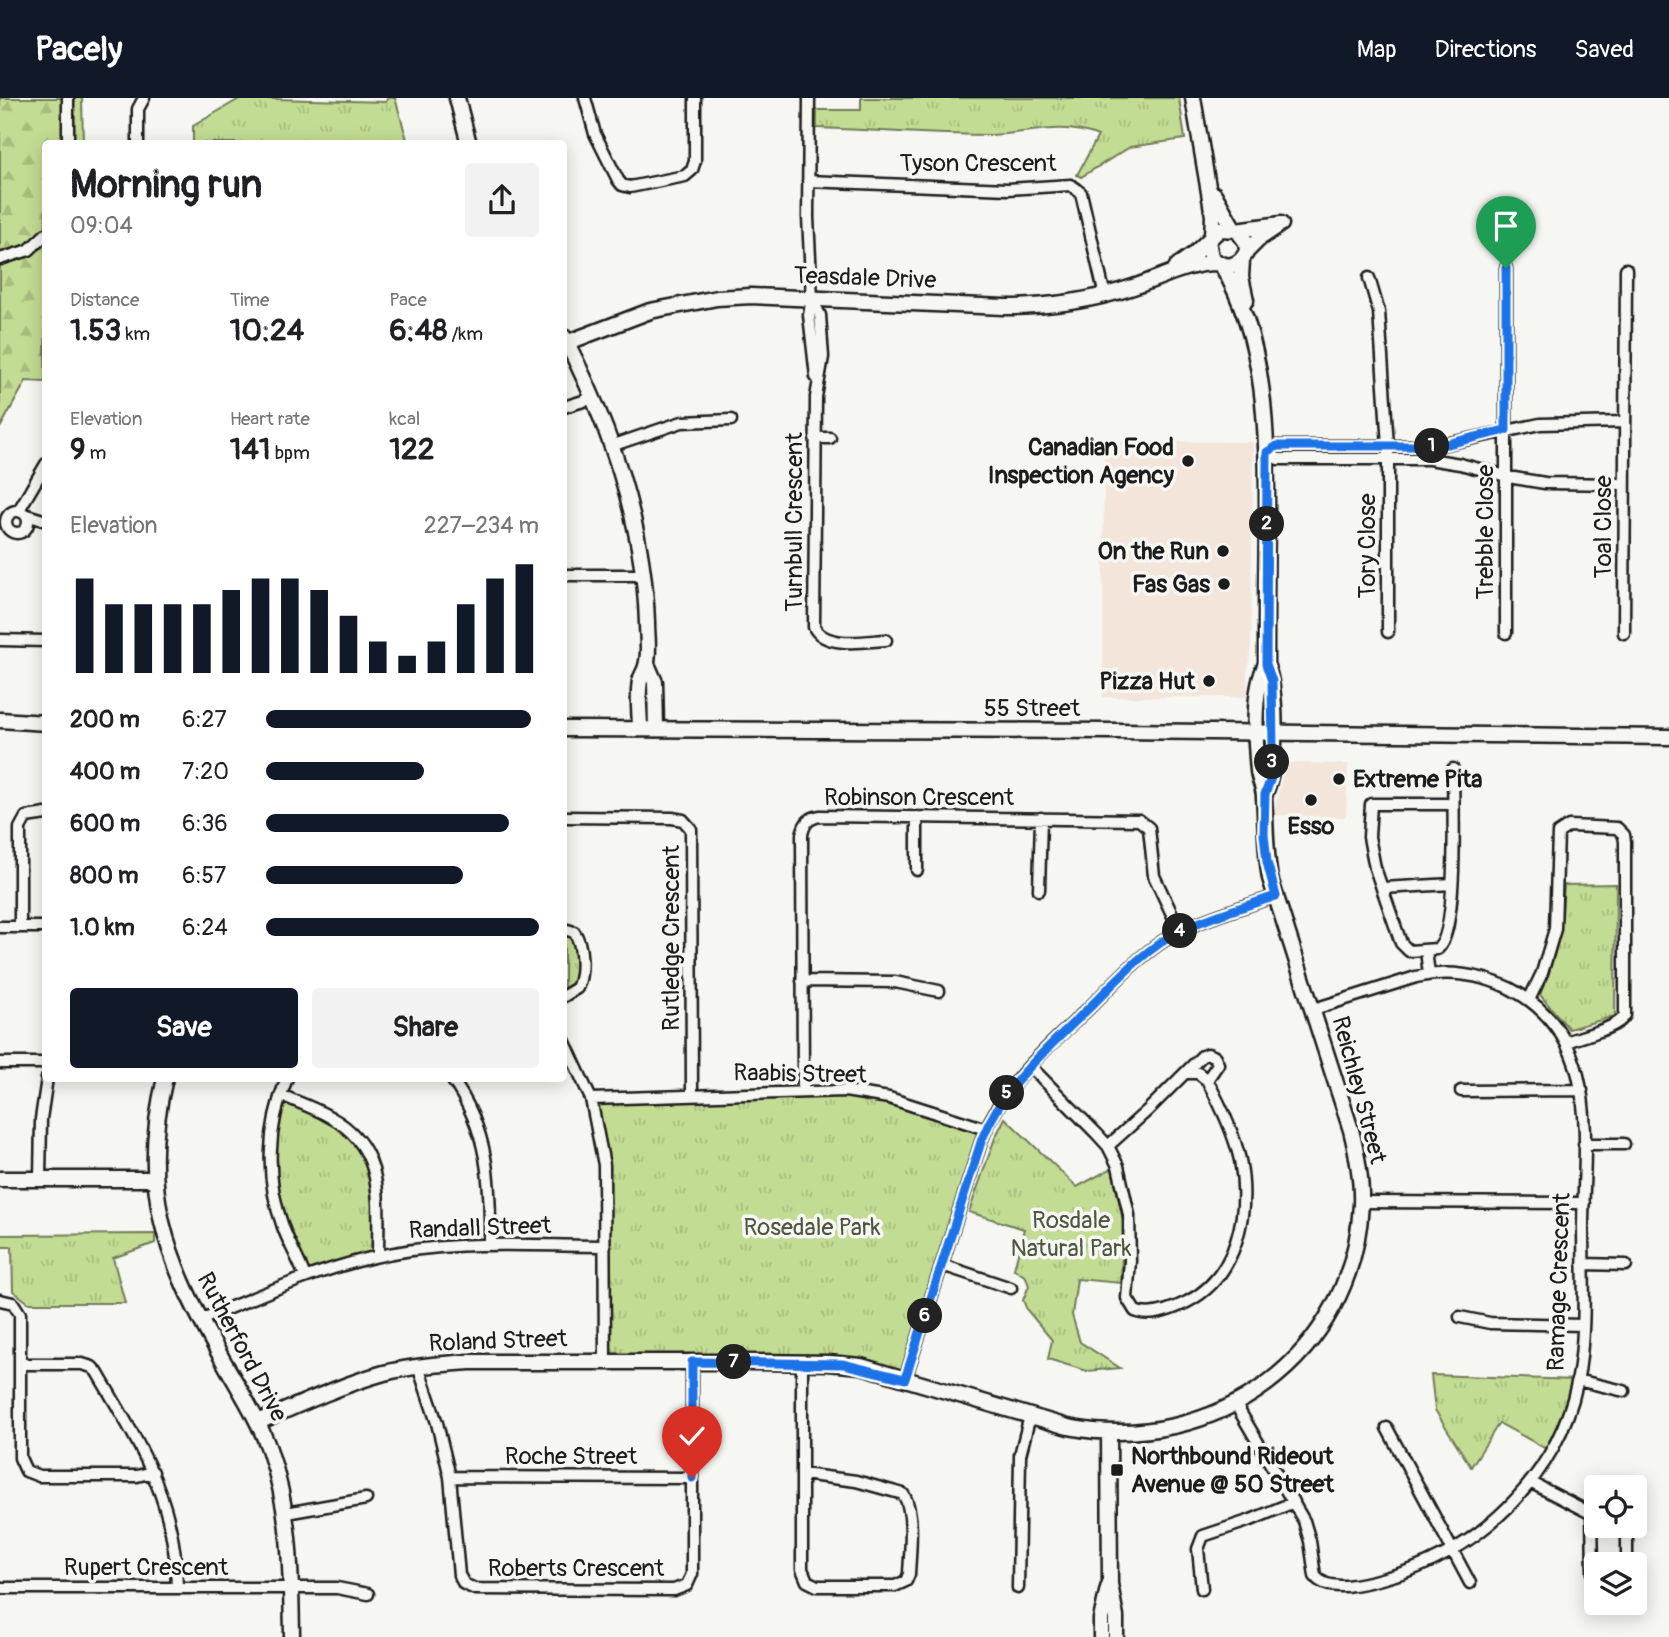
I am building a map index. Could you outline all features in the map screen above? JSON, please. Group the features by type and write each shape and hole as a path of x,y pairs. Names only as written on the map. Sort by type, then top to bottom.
{"street":[{"path":"68,98 68,140"},
{"path":"138,140 138,108 144,98"},
{"path":"457,98 468,140"},
{"path":"586,98 595,134 618,180 622,185 630,187 685,176 692,170 695,161 695,98"},
{"name":"Turnbull Crescent","path":"808,98 812,299 809,315 817,382 814,627 819,635 832,640 886,640"},
{"path":"1193,98 1213,216 1211,257 1219,264 1248,319"},
{"name":"Tyson Crescent","path":"808,181 1007,189 1071,185 1081,193 1105,296"},
{"path":"1208,184 1245,242 1241,277 1258,363 1267,452 1266,664"},
{"path":"1210,238 1220,229 1236,230 1284,223 1260,238 1234,265 1219,264"},
{"path":"0,259 29,250 42,238"},
{"name":"Teasdale Drive","path":"1164,275 1194,254 1210,238"},
{"name":"Teasdale Drive","path":"567,339 629,318 685,303 739,297 1024,307 1105,296 1199,264 1219,264"},
{"name":"Trebble Close","path":"1506,268 1506,633"},
{"name":"Toal Close","path":"1624,633 1626,269"},
{"name":"Tory Close","path":"1369,278 1379,312 1388,446 1388,632"},
{"path":"567,344 593,398 632,510 643,575 647,664 655,682 656,730"},
{"path":"567,406 593,398"},
{"path":"611,446 682,422 731,421"},
{"path":"1267,452 1277,446 1447,444 1506,430 1554,423 1624,422"},
{"path":"815,438 830,438"},
{"path":"1446,461 1447,444"},
{"path":"1328,446 1328,459"},
{"path":"1267,452 1278,459 1446,461 1555,484 1624,484"},
{"path":"42,472 23,513 42,520"},
{"path":"567,575 643,575"},
{"path":"0,640 42,641"},
{"path":"640,729 640,680 647,664"},
{"name":"Reichley Street","path":"749,1362 861,1366 1068,1427 1109,1433 1138,1433 1183,1425 1236,1405 1285,1371 1304,1349 1328,1315 1352,1257 1361,1202 1359,1161 1314,1009 1276,896 1266,848 1265,794 1258,774 1257,734 1258,681 1266,664"},
{"name":"Reichley Street","path":"1265,794 1271,778 1273,734 1272,681 1266,664"},
{"path":"0,720 42,724"},
{"path":"0,727 42,724"},
{"name":"55 Street","path":"567,729 1669,737"},
{"path":"1453,769 1453,804 1452,884 1445,941 1441,947 1413,952 1403,947 1375,868 1369,836 1371,804 1453,804"},
{"path":"20,927 20,828 26,817 42,815"},
{"name":"Rutledge Crescent","path":"567,817 672,818 683,820 691,829 692,1095"},
{"path":"916,817 917,870"},
{"name":"Robinson Crescent","path":"803,1091 802,835 805,824 812,818 1133,819 1144,822 1150,832 1156,881 1180,931"},
{"path":"1040,890 1041,818"},
{"path":"1529,1000 1542,973 1555,929 1558,833 1569,826 1617,828 1624,835 1625,842 1625,1015 1615,1026 1566,1042"},
{"path":"1383,888 1452,884"},
{"path":"905,1379 986,1129 1005,1097 1030,1066 1130,968 1157,946 1180,931 1276,896"},
{"path":"0,927 42,927"},
{"path":"567,930 574,932 579,940 581,976 577,988 567,994"},
{"path":"1426,951 1429,974"},
{"name":"Ramage Crescent","path":"1236,1405 1294,1502 1307,1530 1317,1580 1325,1585 1349,1584 1381,1579 1416,1569 1453,1550 1488,1525 1530,1482 1559,1434 1577,1380 1583,1325 1583,1090 1578,1068 1566,1042 1549,1018 1529,1000 1499,983 1465,974 1429,974 1314,1009"},
{"path":"802,981 895,982 939,991"},
{"path":"567,1046 591,1099 604,1165 606,1362"},
{"path":"1108,1146 1202,1056 1211,1055 1217,1058 1218,1064 1207,1080"},
{"path":"0,1063 42,1063"},
{"path":"1030,1066 1108,1146 1122,1177 1129,1205 1129,1304 1135,1311 1147,1314 1189,1301 1213,1283 1222,1273 1234,1249 1241,1226 1240,1161 1231,1134 1207,1080 1198,1073 1187,1073"},
{"path":"40,1179 41,1119 46,1082"},
{"name":"Rutherford Drive","path":"164,1082 157,1125 155,1179 159,1211 177,1273 200,1320 258,1422 278,1478 286,1513 292,1564 292,1637"},
{"path":"286,1082 270,1148 273,1187 283,1227 306,1277"},
{"path":"453,1082 471,1111 485,1154 489,1182 490,1245"},
{"path":"1461,1091 1583,1090"},
{"name":"Raabis Street","path":"591,1099 845,1091 875,1095 986,1129"},
{"path":"281,1096 336,1121 349,1130 367,1153 378,1188 378,1256"},
{"path":"1584,1144 1625,1144"},
{"path":"0,1179 155,1179"},
{"path":"1361,1202 1584,1203"},
{"name":"Randall Street","path":"200,1320 306,1277 378,1256 435,1247 605,1246"},
{"path":"1583,1264 1626,1265"},
{"path":"942,1265 1011,1287"},
{"path":"0,1300 9,1300 20,1310 20,1458 26,1471 39,1476 137,1476 153,1472"},
{"path":"1460,1317 1490,1324 1583,1325"},
{"name":"Roland Street","path":"258,1422 358,1382 418,1366 470,1362 749,1362"},
{"name":"Roberts Crescent","path":"418,1366 437,1423 450,1477 459,1576 470,1588 637,1590 679,1589 690,1581 692,1574 692,1362"},
{"path":"802,1363 802,1475 802,1569 807,1581 817,1586 895,1586 906,1581 909,1574 909,1513 903,1494 856,1481 802,1475"},
{"path":"21,1364 82,1364 92,1367 153,1472 166,1505 173,1532 177,1588"},
{"path":"1577,1380 1623,1391"},
{"path":"1018,1588 1020,1455 1030,1416"},
{"path":"1387,1428 1470,1583"},
{"path":"1109,1433 1110,1584 1116,1617 1116,1637"},
{"name":"Roche Street","path":"450,1477 692,1478"},
{"path":"1530,1482 1584,1510"},
{"path":"286,1513 366,1499"},
{"path":"1202,1589 1198,1549 1203,1535 1251,1520 1294,1502"},
{"path":"1101,1637 1101,1619 1110,1584"},
{"name":"Rupert Crescent","path":"0,1588 337,1588 368,1594"}],"shaded area":[{"path":"1104,441 1253,442 1251,648 1247,697 1103,697"},
{"path":"1286,763 1348,764 1346,817 1273,815"}],"green space":[{"path":"0,98 82,98 83,140 42,140 42,382 26,381 0,428"},
{"path":"241,98 386,102 387,98 395,98 407,140 193,140 193,126"},
{"path":"861,98 1179,98 1185,139 1130,147 1081,177 1077,175 1098,136 1071,129 969,135 817,128 817,110 861,110"},
{"path":"1616,884 1615,1016 1569,1029 1540,995 1558,941 1564,885"},
{"path":"567,930 574,932 580,983 567,994"},
{"name":"Rosedale Park","path":"845,1091 986,1129 905,1379 879,1371 605,1362 604,1165 591,1099"},
{"path":"281,1095 336,1121 372,1163 378,1256 305,1277 287,1238 270,1162"},
{"name":"Rosdale Natural Park","path":"1005,1118 1077,1187 1112,1168 1123,1221 1121,1283 1077,1279 1072,1315 1080,1342 1120,1368 1087,1371 1048,1359 1052,1340 1027,1310 1023,1300 1029,1286 1026,1277 1014,1269 1024,1229 969,1212 995,1138"},
{"path":"155,1234 155,1243 113,1258 125,1303 29,1303 13,1291 12,1247 0,1247 0,1235"},
{"path":"1431,1375 1577,1380 1550,1451 1499,1423 1471,1467 1435,1410"}],"place":[{"name":"Canadian Food Inspection Agency","path":"1188,461"},
{"name":"On the Run","path":"1223,551"},
{"name":"Fas Gas","path":"1224,584"},
{"name":"Pizza Hut","path":"1209,681"},
{"name":"Extreme Pita","path":"1339,779"},
{"name":"Esso","path":"1311,800"},
{"name":"Northbound Rideout Avenue @ 50 Street","path":"1117,1470"}],"route":[{"path":"692,1478 692,1362 843,1364 861,1366 905,1379 982,1139 1013,1085 1040,1055 1130,968 1157,946 1180,931 1276,896 1270,878 1264,834 1265,794 1271,778 1273,746 1272,681 1266,664 1267,452 1277,446 1436,446 1506,430 1506,268"}]}
